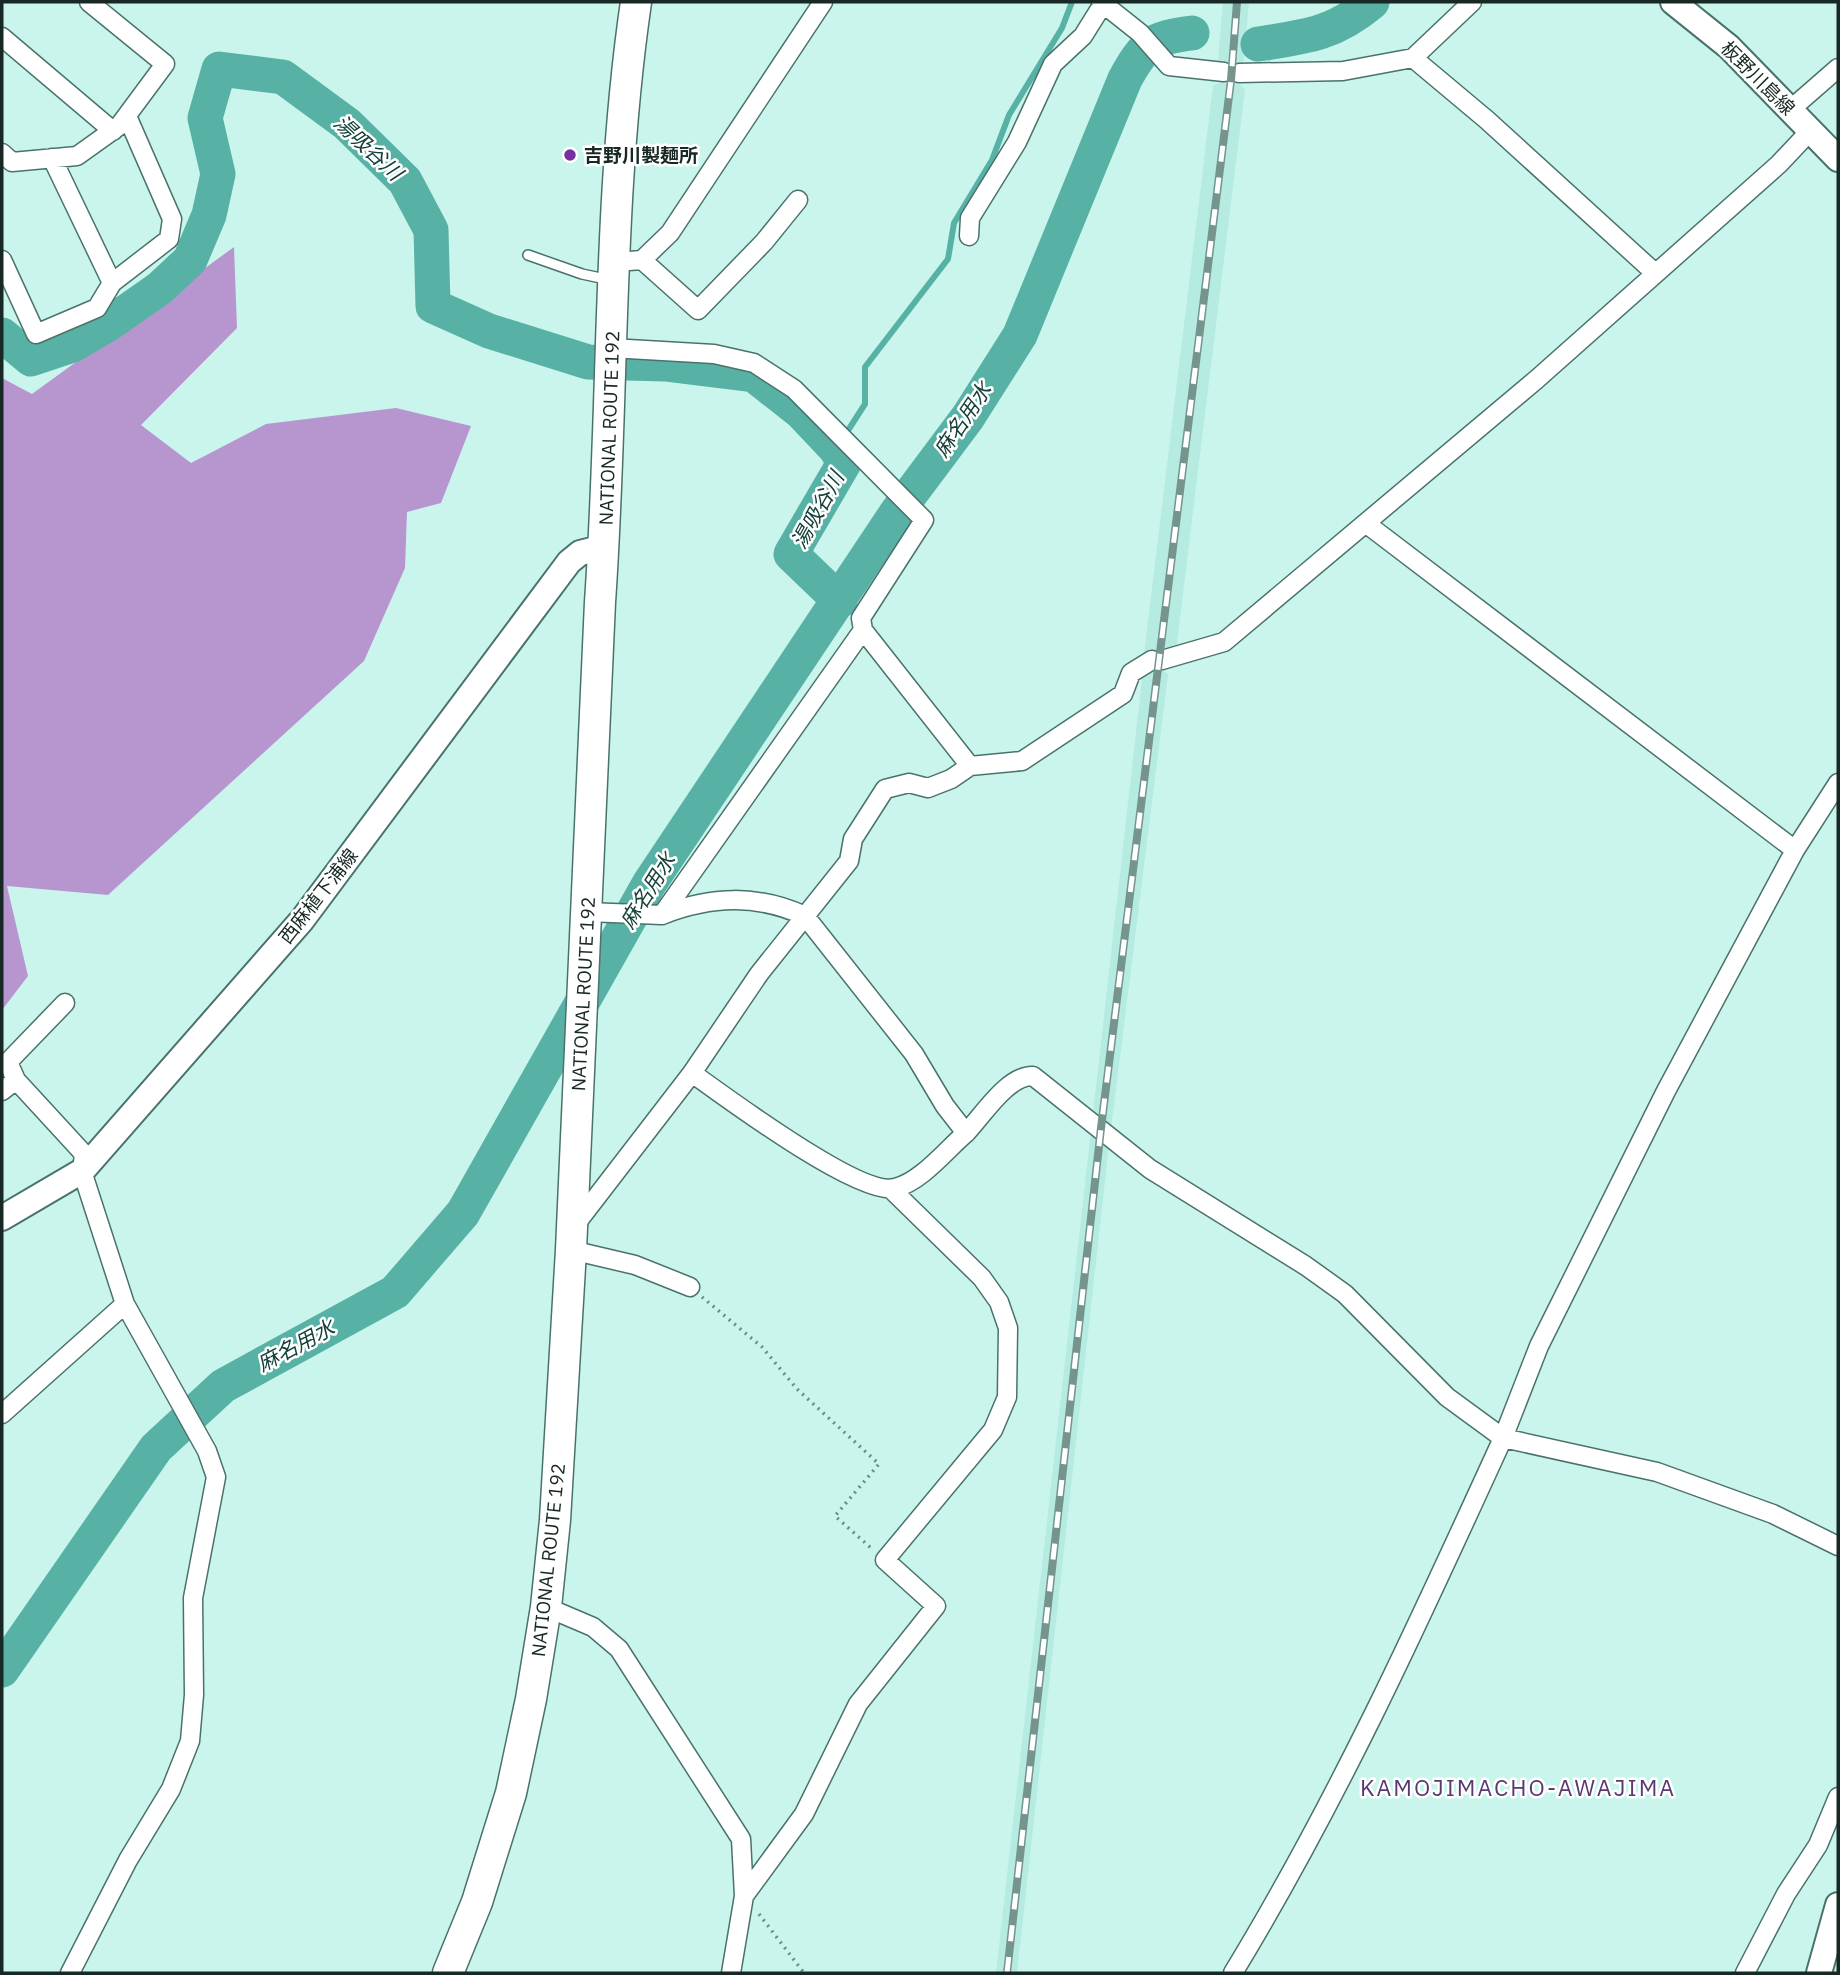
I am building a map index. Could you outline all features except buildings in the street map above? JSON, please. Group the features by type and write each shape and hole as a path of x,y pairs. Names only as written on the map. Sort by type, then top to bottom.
{"highway":[{"name":"NATIONAL ROUTE 192","path":"448,1973 477,1902 511,1793 531,1699 546,1607 555,1520 572,1239 584,965 600,912 604,547 610,358 624,267 627,62 636,2"}],"main road":[{"name":"板野川島線","path":"1673,2 1729,47 1838,159"},
{"name":"西麻植下浦線","path":"2,1218 82,1171 302,920 569,562 580,553 604,547"},
{"path":"1819,1973 1838,1905"}],"street":[{"path":"5,161 77,156 113,131 165,65 89,2"},
{"path":"798,200 764,242 698,310 624,267 670,233 823,2"},
{"path":"969,236 970,218 1017,142 1053,64 1083,36 1102,3 1140,33 1169,66 1231,72 1343,71 1413,58 1472,2"},
{"path":"2,37 113,131"},
{"path":"1413,58 1487,120 1655,273"},
{"path":"1791,109 1838,68"},
{"path":"2,260 36,334 97,308 112,283 169,239 172,219 127,116"},
{"path":"690,1287 572,1239 692,1073 759,974 849,861 853,839 885,789 909,783 928,788 951,779 970,766 1022,761 1123,694 1131,673 1157,660 1224,642 1368,525 1779,164 1811,130"},
{"path":"52,158 112,283"},
{"path":"610,358 714,354 754,363 794,389 924,520 861,618 863,630 970,766"},
{"path":"1368,525 1796,850"},
{"path":"657,915 863,630"},
{"path":"1233,1973 1342,1783 1392,1683 1503,1438 1539,1346 1666,1091 1796,850 1838,783"},
{"path":"600,912 657,915 694,903 726,898 781,905 805,916 914,1054 945,1105 966,1133"},
{"path":"65,1003 8,1062 9,1085 84,1154 82,1171 125,1304 207,1451 216,1477 193,1598 194,1695 190,1741 171,1788 128,1860 70,1973"},
{"path":"692,1073 793,1143 868,1183 892,1189 982,1278 999,1302 1008,1328 1007,1397 993,1430 885,1560 936,1606 858,1704 804,1814 744,1896"},
{"path":"892,1189 909,1183 966,1133 1012,1083 1023,1076 1033,1076 1150,1169 1306,1266 1345,1294 1447,1396 1503,1438 1657,1472 1761,1510 1838,1546"},
{"path":"2,1413 125,1304"},
{"path":"546,1607 593,1627 619,1649 741,1839 744,1896 731,1973"},
{"path":"1745,1973 1786,1894 1818,1845 1838,1797"}],"lane":[{"path":"528,255 582,274 624,267"}],"path":[{"path":"690,1287 762,1347 797,1389 879,1464 835,1516 885,1560"},
{"path":"744,1896 804,1973"}],"shaded area":[{"path":"1223,2 1249,2 1244,59 1238,83 1245,89 1176,650 1162,667 1168,675 1110,1136 1017,1973 996,1973 1143,670 1152,656 1144,654 1213,86 1223,81 1224,66 1218,59"},
{"path":"234,247 237,328 141,425 191,463 266,424 396,408 471,426 441,503 407,512 405,568 364,661 108,895 7,886 28,976 2,1010 2,378 32,394"}],"waterway":[{"path":"836,449 865,404 865,367 948,259 954,223 992,160 1009,115 1062,28 1072,2"},
{"name":"麻名用水","path":"1258,44 1332,28 1372,2"},
{"name":"麻名用水","path":"2,1670 156,1448 223,1386 395,1292 463,1213 649,884 897,512 968,417 1020,335 1132,67 1144,50 1158,41 1192,33"},
{"name":"湯吸谷川","path":"2,335 31,359 73,345 160,288 190,260 209,215 218,174 205,118 219,69 283,77 347,124 405,181 431,230 433,306 489,331 588,362 665,364 754,375 801,412 836,449 844,463 791,554 840,601"}],"railway":[{"path":"1007,1973 1101,1128 1231,80 1237,2"}],"place":[{"name":"吉野川製麺所","path":"570,155"}],"district":[{"name":"KAMOJIMACHO-AWAJIMA","path":"1518,1788"}]}
